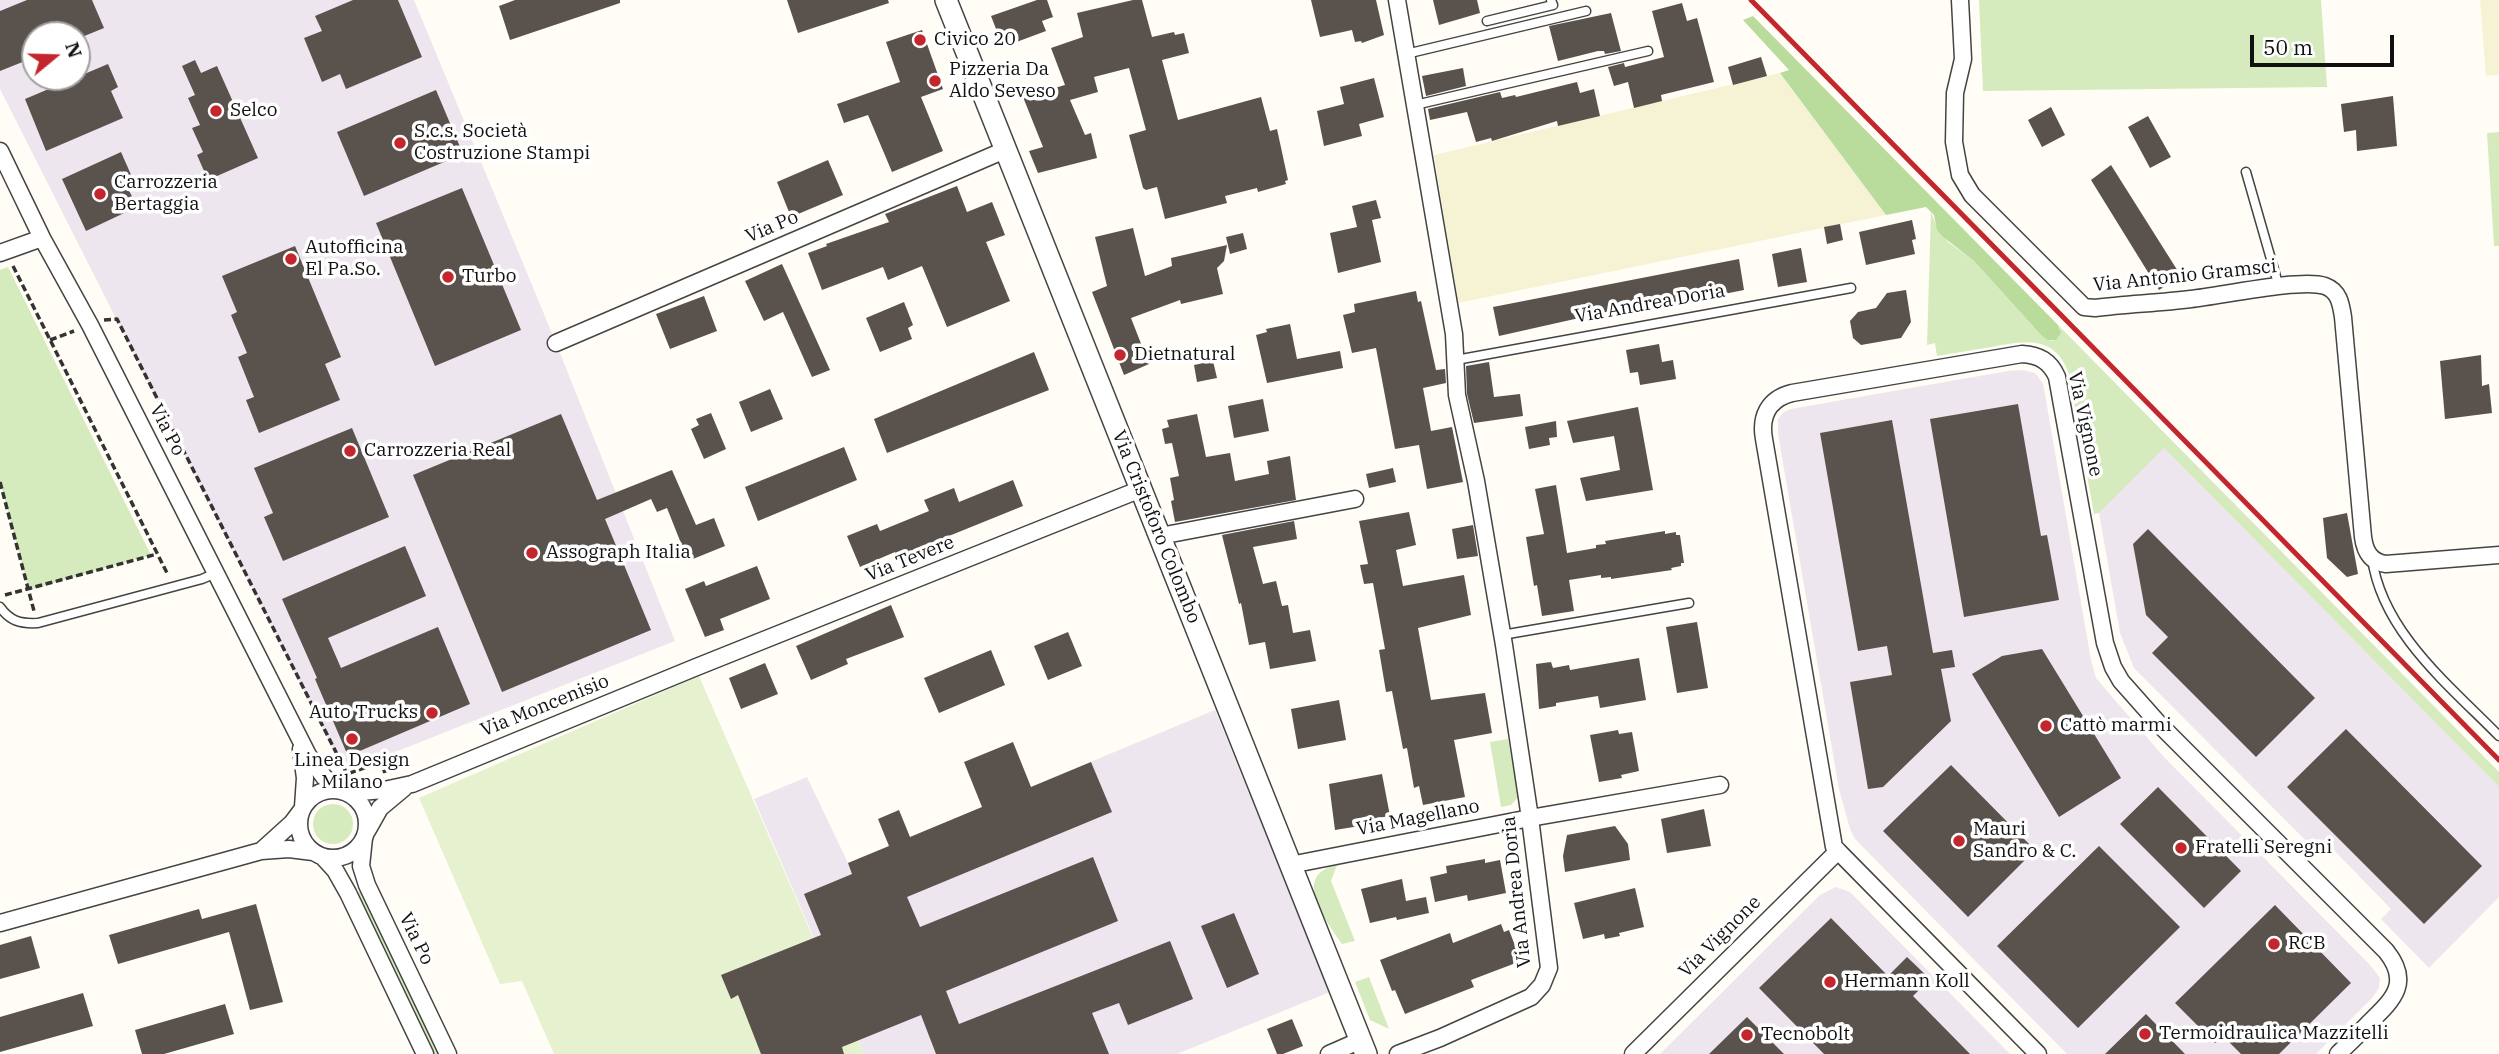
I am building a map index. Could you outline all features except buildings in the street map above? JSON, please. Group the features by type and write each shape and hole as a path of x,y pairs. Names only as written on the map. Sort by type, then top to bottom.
{"street":[{"name":"Via Cristoforo Colombo","path":"946,0 1364,1047"},
{"name":"Via Andrea Doria","path":"1397,0 1454,334 1457,395 1476,481 1502,635 1530,818 1549,968 1542,985 1531,997 1511,1008 1398,1054"},
{"name":"Via Antonio Gramsci","path":"1960,0 1962,59 1955,93 1954,123 1955,156 1960,175 1972,195 2080,305 2095,308 2279,287 2323,286 2330,288 2339,298 2345,332 2363,537 2367,552 2372,558"},
{"name":"Via Po","path":"0,150 42,238 90,325 295,730 315,766 343,791"},
{"name":"Via Po","path":"556,343 1005,150"},
{"path":"5,257 42,238"},
{"name":"Via Vignone","path":"2038,1054 1834,847 1764,439 1763,418 1775,400 1792,393 2013,355 2040,357 2053,368 2057,377 2105,643 2117,675 2160,725 2376,941 2396,965 2399,982 2393,998 2338,1054"},
{"name":"Via Tevere","path":"694,668 1141,489"},
{"path":"1160,536 1355,499"},
{"path":"2372,558 2386,564 2499,555"},
{"name":"Via Moncenisio","path":"365,835 380,808 395,794 412,784 694,668"},
{"name":"Via Po","path":"295,730 304,770 303,809"},
{"name":"Via Moncenisio","path":"343,791 392,789 412,784"},
{"name":"Via Magellano","path":"1290,865 1530,818 1720,785"},
{"path":"0,923 261,851 289,849 332,858 346,856 359,846 365,835 367,819 364,809 357,800 343,791 325,790 314,795 292,823 261,851"},
{"path":"303,809 299,825 301,836 335,870 425,1054"},
{"name":"Via Po","path":"365,835 361,866 367,885 448,1054"},
{"name":"Via Vignone","path":"1633,1054 1838,851"},
{"path":"1329,1054 1364,1047"}],"lane":[{"path":"1487,21 1553,5 1551,0"},
{"path":"1406,54 1586,11"},
{"path":"1415,105 1648,51"},
{"path":"2246,172 2279,287"},
{"name":"Via Andrea Doria","path":"1456,360 1851,288"},
{"path":"2372,558 2380,594 2397,624 2439,674 2499,736"},
{"path":"0,607 11,620 22,624 38,623 174,587 216,573"},
{"path":"1502,635 1689,603"}],"path":[{"path":"5,257 50,340 174,587"},
{"path":"50,340 101,320 117,319 347,774 381,762 392,789"},
{"path":"0,482 38,623"},
{"path":"0,596 157,554"}],"shaded area":[{"path":"0,0 414,0 556,343 675,641 345,772 0,89"},
{"path":"2480,0 2499,0 2499,75 2486,76"},
{"path":"1780,73 1886,215 1458,303 1434,155"},
{"path":"2023,370 2035,373 2043,383 2096,678 2164,757 2380,978 2379,988 2373,997 2316,1054 2067,1054 1855,839 1850,829 1839,789 1778,434 1778,419 1791,409"},
{"path":"2163,447 2499,787 2499,897 2429,968 2381,919 2391,909 2326,842 2316,851 2134,668 2120,633 2099,513"},
{"path":"1215,710 1330,992 1177,1054 864,1054 754,799 807,777 848,863"},
{"path":"1836,887 1850,892 2010,1054 1660,1054 1820,895"}],"green space":[{"path":"1979,0 2321,0 2327,87 1983,91"},
{"path":"1753,16 2058,325 2061,333 2056,340 2048,340 2042,336 1974,261 1942,236 1937,230 1934,215 1926,207 1886,215 1780,73 1789,70 1743,20"},
{"path":"2499,132 2499,246 2494,246 2487,133"},
{"path":"1931,212 1948,242 1974,261 2042,336 2053,341 2060,329 2058,325 2499,772 2499,787 2164,448 2099,513 2094,514 2069,374 2056,352 2047,346 2026,342 1937,356 1935,343 1927,345"},
{"path":"8,267 151,555 29,590 0,482 0,270"},
{"path":"699,676 864,1054 554,1054 522,981 500,984 419,798"},
{"path":"1508,739 1518,797 1511,805 1501,807 1490,742"},
{"path":"333,804 341,805 347,810 352,816 352,832 347,838 341,843 333,844 325,843 319,838 314,832 313,824 314,816 319,810 325,805"},
{"path":"1337,865 1331,881 1355,941 1342,944 1321,912 1314,889 1316,878 1323,870"},
{"path":"361,891 440,1054 434,1054 357,893"},
{"path":"1369,977 1389,1029 1370,1020 1355,982"}],"railway":[{"path":"1751,0 2499,760"}],"place":[{"name":"Civico 20","path":"920,40"},
{"name":"Pizzeria Da Aldo Seveso","path":"935,81"},
{"name":"Selco","path":"216,111"},
{"name":"S.c.s. Società Costruzione Stampi","path":"400,143"},
{"name":"Carrozzeria Bertaggia","path":"100,194"},
{"name":"Autofficina El Pa.So.","path":"291,259"},
{"name":"Turbo","path":"448,277"},
{"name":"Dietnatural","path":"1120,355"},
{"name":"Carrozzeria Real","path":"350,451"},
{"name":"Assograph Italia","path":"532,553"},
{"name":"Auto Trucks","path":"432,713"},
{"name":"Cattò marmi","path":"2046,726"},
{"name":"Linea Design Milano","path":"352,739"},
{"name":"Mauri Sandro & C.","path":"1959,841"},
{"name":"Fratelli Seregni","path":"2181,848"},
{"name":"RCB","path":"2274,944"},
{"name":"Hermann Koll","path":"1830,982"},
{"name":"Termoidraulica Mazzitelli","path":"2145,1034"},
{"name":"Tecnobolt","path":"1747,1035"}]}
